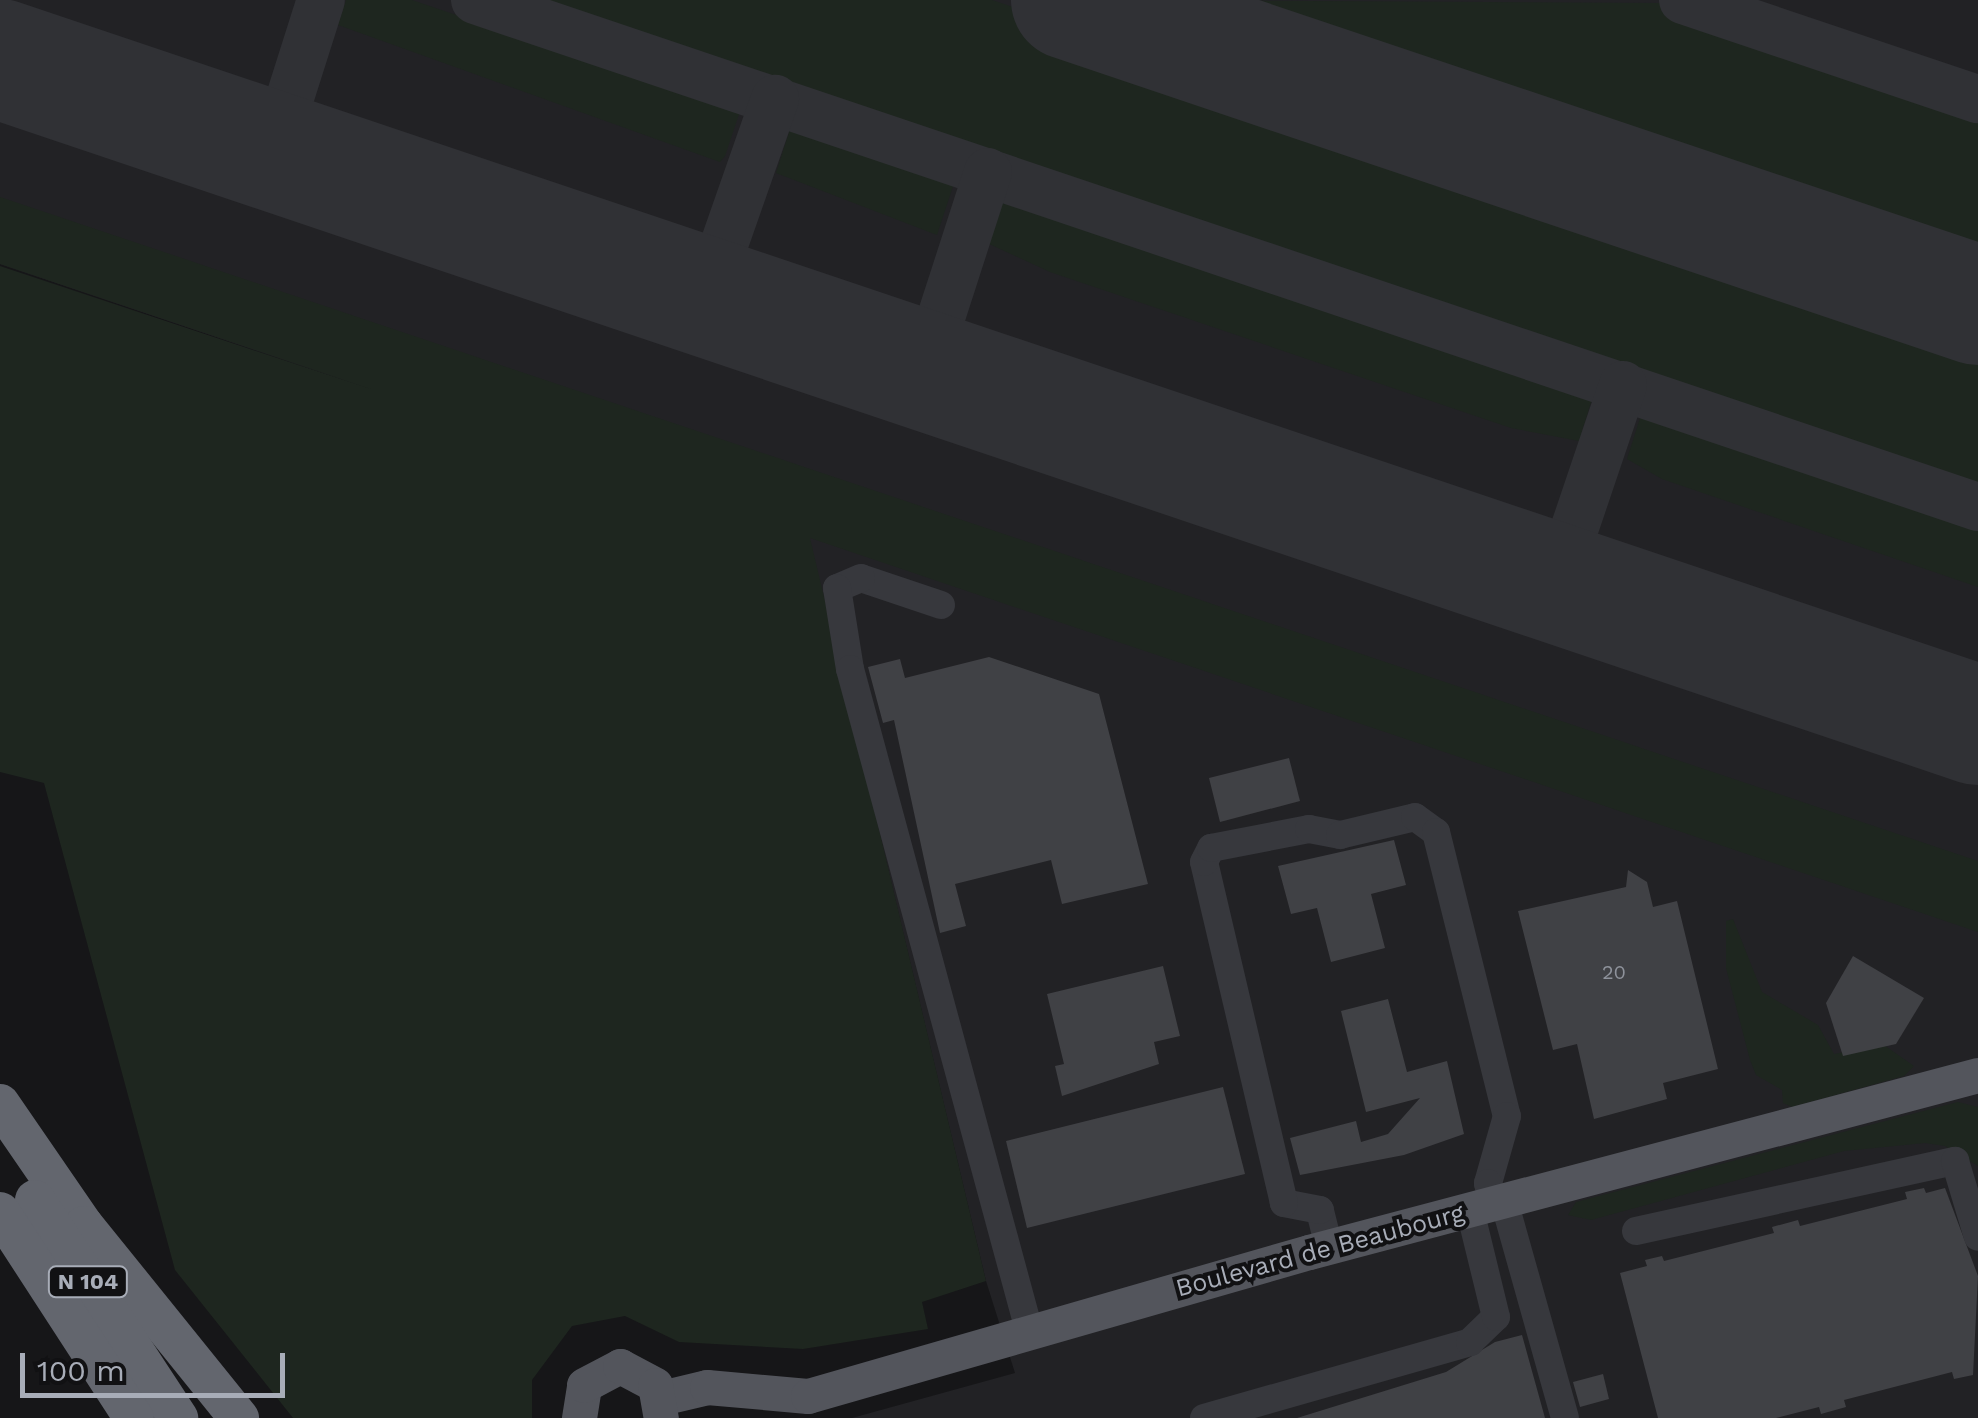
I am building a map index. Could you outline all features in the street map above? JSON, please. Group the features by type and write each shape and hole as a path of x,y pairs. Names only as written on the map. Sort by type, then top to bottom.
{"highway":[{"path":"0,1104 84,1226 239,1418"},
{"name":"N 104","path":"0,1144 178,1418"},
{"name":"N 104","path":"0,1212 134,1418"}],"main road":[{"name":"Boulevard de Beaubourg","path":"661,1408 707,1386 797,1408 1028,1330 1488,1200 1978,1075"},
{"path":"579,1418 584,1385 606,1368 646,1375 661,1408"}],"lane":[{"path":"941,605 862,578 838,588 850,669 1028,1330"},
{"path":"1204,1418 1470,1342 1496,1318 1488,1200 1507,1116 1436,832 1415,816 1340,835 1309,829 1211,848 1204,862 1284,1203 1320,1210 1329,1247"},
{"path":"1636,1230 1955,1161 1978,1237"},
{"path":"1488,1200 1565,1418"}],"shaded area":[{"path":"0,0 1978,0 1978,1418 852,1418 1015,1373 986,1281 809,537 0,264"},
{"path":"346,0 412,0 740,111 725,156 720,162 338,25"},
{"path":"533,0 992,0 1978,331 1978,488"},
{"path":"1155,0 1662,3 1978,109 1978,258 1931,261"},
{"path":"790,129 954,183 937,235 776,173"},
{"path":"0,197 1978,861 1978,932 810,538 986,1281 922,1302 928,1329 803,1349 679,1342 625,1316 572,1326 532,1380 532,1418 293,1418 175,1270 44,783 0,772 0,266 374,390 0,264"},
{"path":"1000,199 1592,399 1579,441 1511,428 1050,272 987,243"},
{"path":"1641,415 1978,526 1978,587 1662,479 1627,459"},
{"path":"1733,919 1762,992 1818,1025 1834,1054 1884,1045 1914,1066 1904,1076 1792,1107 1783,1103 1782,1090 1756,1075 1750,1060 1726,968 1726,921"},
{"path":"1958,1102 1978,1107 1978,1166 1945,1146 1925,1143 1844,1151 1591,1220 1568,1215 1576,1202"}],"building":[{"path":"989,657 1099,694 1148,884 1062,904 1051,860 955,884 966,926 940,933 894,720 883,723 868,667 900,659 905,678"},
{"path":"1289,758 1300,801 1220,822 1209,778"},
{"path":"1394,840 1406,885 1371,894 1385,948 1331,962 1317,908 1291,914 1278,866"},
{"path":"1628,870 1647,882 1653,907 1677,901 1718,1069 1663,1083 1667,1099 1594,1119 1577,1044 1553,1050 1518,911 1626,887"},
{"path":"1853,956 1924,998 1896,1044 1843,1056 1826,1003"},
{"path":"1163,966 1180,1036 1154,1042 1159,1064 1062,1096 1055,1066 1064,1064 1047,994"},
{"path":"1388,999 1407,1072 1447,1061 1464,1134 1404,1155 1300,1175 1290,1138 1356,1121 1361,1142 1388,1134 1420,1098 1366,1112 1341,1011"},
{"path":"1223,1087 1245,1174 1027,1228 1006,1141"},
{"path":"1924,1188 1926,1193 1945,1188 1978,1276 1973,1375 1954,1379 1952,1372 1844,1400 1846,1407 1821,1414 1819,1407 1776,1418 1658,1418 1620,1273 1647,1266 1645,1260 1662,1256 1664,1261 1774,1233 1772,1227 1798,1220 1800,1226 1907,1199 1905,1192"},
{"path":"1522,1335 1545,1418 1297,1418 1446,1372 1495,1342"},
{"path":"1603,1374 1609,1399 1580,1407 1573,1382"}],"taxiway":[{"path":"273,151 321,0"},
{"path":"475,0 1978,507"},
{"path":"1098,0 1140,23"},
{"path":"1683,0 1978,99"},
{"path":"706,296 775,99"},
{"path":"924,370 988,172"},
{"path":"1879,272 1944,287 1978,274"},
{"path":"1556,583 1623,385"}],"runway":[{"path":"1071,0 1978,305"},
{"path":"0,59 1978,725"}]}
